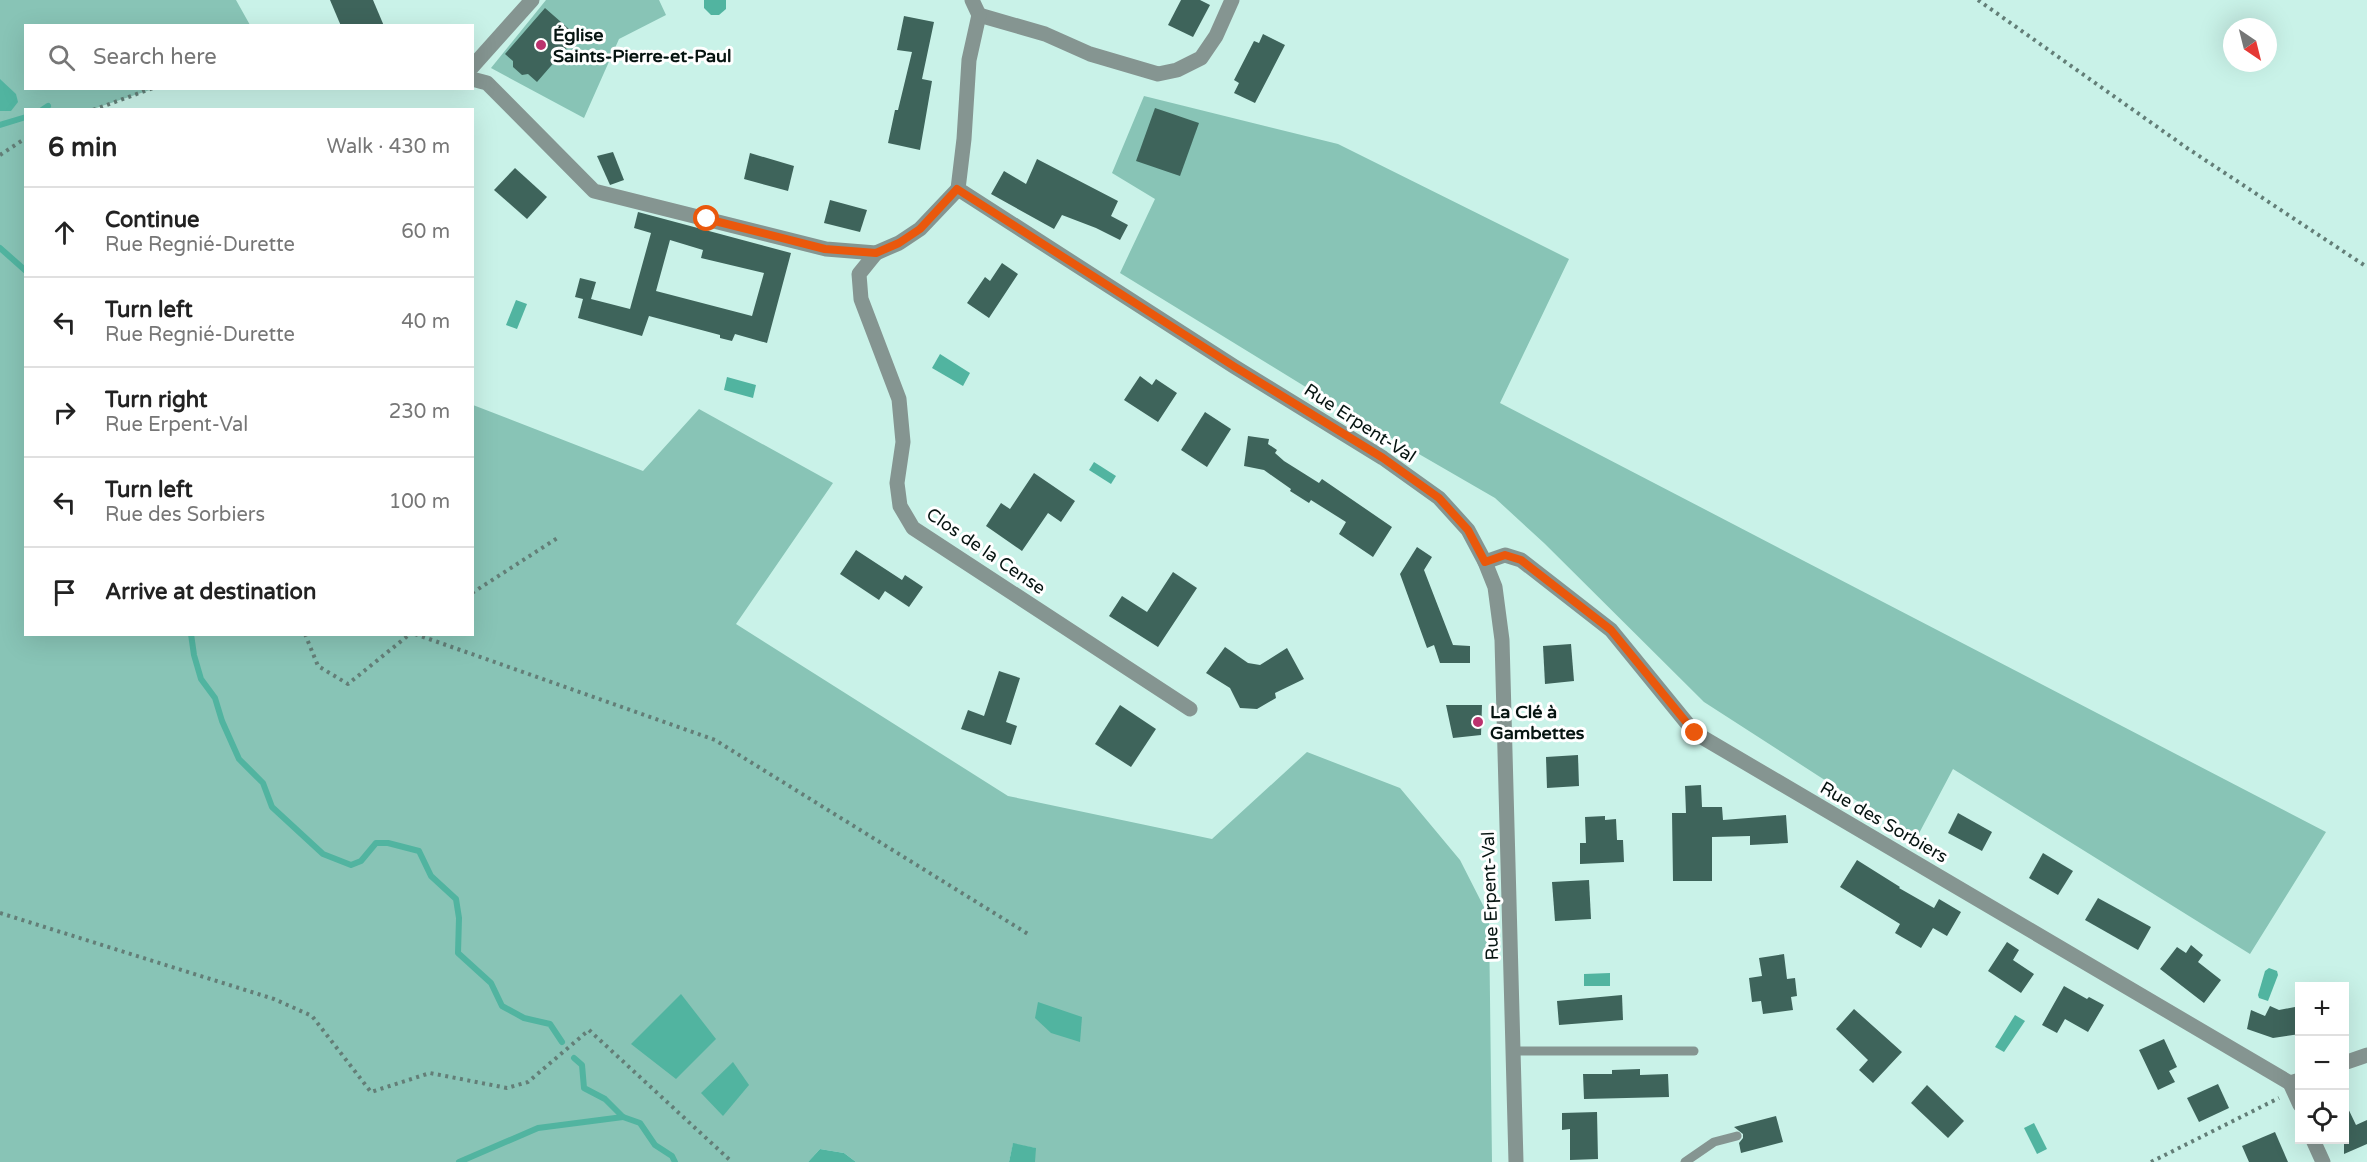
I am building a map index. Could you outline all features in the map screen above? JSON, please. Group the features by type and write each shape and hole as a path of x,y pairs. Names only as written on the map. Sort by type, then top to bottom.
{"street":[{"path":"474,65 532,0"},
{"path":"474,80 487,83 594,191 825,249 876,253 899,243 920,229 957,189 964,139 969,60 978,15 972,0"},
{"path":"978,15 1045,34 1090,54 1158,74 1177,70 1201,58 1216,36 1232,0"},
{"name":"Rue Erpent-Val","path":"957,189 1235,367 1383,458 1439,498 1468,530 1485,562 1497,597 1502,640 1516,1162"},
{"name":"Clos de la Cense","path":"876,253 859,274 861,299 899,399 903,442 897,483 900,506 913,528 1191,709"},
{"name":"Rue des Sorbiers","path":"1485,562 1505,555 1521,560 1611,630 1695,733 2295,1082"},
{"path":"2349,1061 2367,1055"},
{"path":"2315,1144 2323,1162"}],"lane":[{"path":"1513,1051 1694,1051"},
{"path":"1685,1162 1714,1142 1737,1136"}],"path":[{"path":"1977,0 2187,148 2367,267"},
{"path":"98,108 148,90"},
{"path":"0,155 24,139"},
{"path":"474,592 559,537"},
{"path":"306,636 318,666 348,684 408,636"},
{"path":"421,636 715,740 1028,934"},
{"path":"0,913 274,999 312,1016 371,1092 430,1072 507,1088 528,1082 589,1030 732,1162"},
{"path":"2151,1162 2277,1101 2295,1082"}],"shaded area":[{"path":"0,0 236,0 249,24 24,24 24,90 150,90 96,108 24,108 24,636 474,636 474,405 643,471 699,409 833,483 736,624 1008,796 1212,839 1307,752 1400,788 1460,860 1489,917 1492,1162 1035,1162 1035,1148 1013,1144 1009,1162 856,1162 844,1153 820,1149 808,1162 0,1162"},
{"path":"546,0 659,0 666,15 619,39 584,118 491,68"},
{"path":"704,0 726,0 726,9 719,15 711,15 704,8"},
{"path":"0,79 16,94 18,102 11,111 0,111"},
{"path":"1144,96 1338,144 1569,259 1500,403 2326,832 2250,954 1953,769 1916,839 1704,702 1544,543 1495,498 1348,413 1120,273 1155,199 1112,173"},
{"path":"516,300 527,304 517,329 506,325"},
{"path":"940,354 970,373 963,386 932,368"},
{"path":"727,377 756,385 753,398 724,390"},
{"path":"1094,462 1116,476 1111,484 1089,470"},
{"path":"2269,968 2277,971 2278,975 2268,1001 2259,998 2258,995 2265,971"},
{"path":"1610,973 1610,986 1584,986 1584,974"},
{"path":"681,994 716,1039 676,1079 631,1044"},
{"path":"1038,1002 1082,1017 1080,1042 1051,1033 1035,1018"},
{"path":"2015,1015 2025,1021 2004,1052 1995,1047"},
{"path":"733,1062 749,1085 723,1116 701,1093"},
{"path":"2034,1123 2047,1149 2037,1154 2024,1128"},
{"path":"1013,1143 1036,1148 1035,1162 1009,1162"},
{"path":"820,1149 844,1153 856,1162 808,1162"}],"building":[{"path":"330,0 373,0 383,24 340,24"},
{"path":"1181,0 1200,0 1210,5 1193,37 1168,25"},
{"name":"Église Saints-Pierre-et-Paul","path":"545,8 577,36 537,82 528,74 522,75 513,67 513,61 505,54"},
{"path":"904,16 934,22 922,79 932,81 920,150 888,143 912,52 897,50"},
{"path":"1263,34 1285,45 1255,103 1234,93 1239,83 1234,80 1254,41 1259,43"},
{"path":"1155,108 1199,123 1180,176 1136,161"},
{"path":"613,152 624,180 610,185 597,156"},
{"path":"750,153 794,166 788,191 744,179"},
{"path":"1037,159 1118,201 1111,216 1128,225 1120,240 1062,215 1054,229 991,194 1004,171 1026,184"},
{"path":"515,168 547,197 527,219 494,190"},
{"path":"830,200 867,210 860,232 824,223"},
{"path":"638,212 791,253 767,343 735,334 732,341 720,338 720,335 649,316 642,336 578,318 583,299 575,297 580,278 596,282 591,299 630,309 651,233 634,228","holes":["670,240 703,250 701,258 764,273 752,316 656,291"]},
{"path":"1002,263 1018,274 989,318 967,303 985,277 990,281"},
{"path":"1140,376 1152,385 1156,379 1177,393 1158,422 1124,400"},
{"path":"1205,412 1231,429 1207,467 1181,450"},
{"path":"1248,436 1269,439 1268,444 1277,450 1275,453 1284,461 1319,483 1322,479 1392,527 1373,557 1339,534 1346,522 1311,500 1309,503 1290,491 1291,489 1264,470 1244,466"},
{"path":"1034,473 1075,501 1061,522 1048,513 1022,551 986,526 1001,503 1010,509"},
{"path":"1417,547 1432,557 1424,570 1453,645 1470,646 1470,663 1440,663 1434,645 1427,648 1400,574"},
{"path":"856,550 902,580 905,575 923,587 909,607 885,591 879,600 840,574"},
{"path":"1173,572 1197,588 1158,647 1109,616 1122,596 1147,612"},
{"path":"1571,644 1574,681 1545,684 1543,646"},
{"path":"1225,647 1248,663 1260,665 1287,648 1304,679 1275,693 1276,698 1257,709 1240,708 1230,688 1206,673"},
{"path":"999,671 1020,678 1006,722 1017,726 1011,745 961,729 968,710 984,716"},
{"path":"1120,705 1156,729 1131,767 1095,744"},
{"path":"1446,705 1482,705 1481,735 1453,738"},
{"path":"1578,755 1579,786 1547,788 1546,757"},
{"path":"1701,785 1702,807 1722,807 1723,820 1786,815 1788,843 1750,845 1750,836 1712,837 1712,881 1673,881 1672,813 1686,813 1685,786"},
{"path":"1958,813 1992,832 1982,851 1948,833"},
{"path":"1605,816 1605,820 1616,819 1617,840 1623,840 1624,862 1580,864 1580,843 1586,843 1585,817"},
{"path":"2043,853 2073,871 2058,895 2029,878"},
{"path":"1857,860 1934,908 1939,899 1961,912 1947,936 1933,928 1921,948 1895,933 1900,924 1840,887"},
{"path":"1589,880 1591,919 1555,921 1552,882"},
{"path":"2098,898 2151,927 2138,950 2085,920"},
{"path":"2007,942 2019,950 2013,960 2034,974 2021,993 1988,971"},
{"path":"2191,945 2203,955 2198,962 2221,980 2204,1003 2160,969 2177,947 2186,953"},
{"path":"1784,954 1787,979 1795,978 1797,996 1791,997 1793,1010 1763,1014 1761,1001 1752,1002 1749,978 1762,976 1759,958"},
{"path":"2064,986 2087,999 2089,997 2104,1005 2088,1032 2065,1019 2057,1033 2042,1025"},
{"path":"1622,995 1623,1020 1559,1025 1557,1001"},
{"path":"2270,1006 2279,1010 2295,1007 2295,1035 2273,1038 2247,1029 2251,1010 2265,1016"},
{"path":"1854,1009 1902,1052 1873,1083 1859,1070 1868,1060 1836,1029"},
{"path":"2164,1039 2177,1067 2169,1071 2175,1082 2158,1090 2139,1050"},
{"path":"1640,1069 1640,1075 1668,1074 1669,1097 1584,1099 1583,1074 1612,1074 1612,1070"},
{"path":"2218,1084 2229,1108 2199,1122 2187,1098"},
{"path":"1927,1085 1964,1121 1948,1138 1911,1103"},
{"path":"2349,1110 2356,1125 2367,1120 2367,1144 2344,1154 2344,1144 2349,1144"},
{"path":"1597,1112 1598,1159 1570,1160 1570,1129 1562,1130 1562,1113"},
{"path":"1776,1116 1783,1142 1741,1153 1739,1143 1743,1134 1734,1127"},
{"path":"2275,1132 2288,1162 2249,1162 2242,1146"}],"waterway":[{"path":"0,125 24,118"},
{"path":"0,248 24,269"},
{"path":"191,636 201,679 215,698 222,721 239,759 263,783 272,807 323,854 351,865 361,861 376,843 388,843 419,851 431,876 456,899 459,918 458,953 491,983 502,1006 524,1018 550,1024 562,1042"},
{"path":"574,1058 582,1065 584,1088 605,1099 623,1117 640,1123 655,1145 672,1156 675,1162"},
{"path":"459,1162 538,1128 623,1117"}],"place":[{"name":"Église Saints-Pierre-et-Paul","path":"541,45"},
{"name":"La Clé à Gambettes","path":"1478,722"}],"route":[{"path":"707,219 825,249 876,253 899,243 920,229 957,189 1235,367 1383,458 1439,498 1468,530 1485,562 1505,555 1521,560 1611,630 1695,733"}]}
